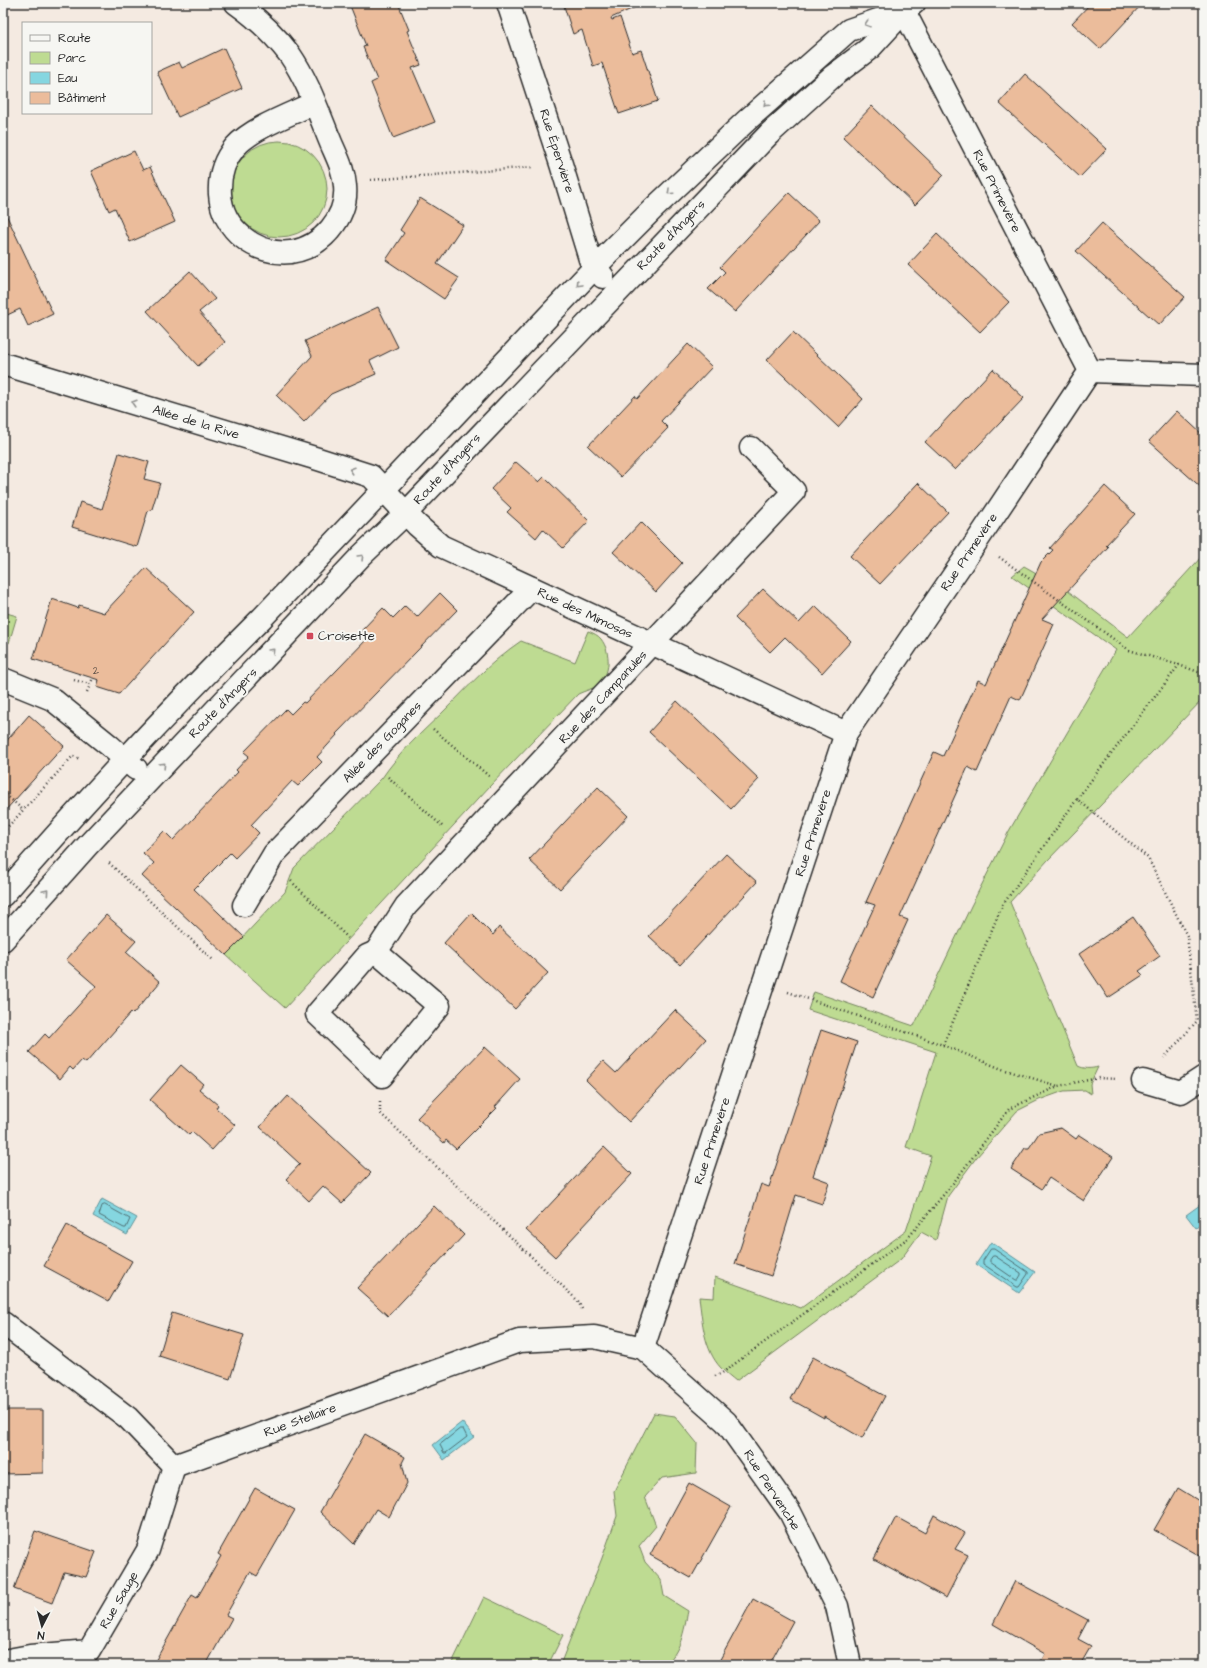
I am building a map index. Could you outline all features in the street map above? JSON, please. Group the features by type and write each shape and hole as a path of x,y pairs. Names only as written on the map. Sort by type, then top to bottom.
{"street":[{"path":"236,3 273,34 291,56 314,103 343,172 345,186 344,201 340,214 332,228 320,239 306,247 291,252 275,252 255,246 242,238 232,228 224,214 220,200 219,185 227,158 236,146 246,137 314,103"},
{"name":"Rue Épervière","path":"508,3 561,164 590,259 615,293"},
{"path":"3,895 64,825 204,675 262,618 596,266 653,209 849,30 909,7"},
{"name":"Route d'Angers","path":"3,940 88,844 361,556 406,513 615,293 769,134 833,76 870,48 909,7"},
{"name":"Rue Primevère","path":"643,1348 846,733 977,542 1090,371 909,7"},
{"name":"Allée de la Rive","path":"3,364 371,476 384,489"},
{"path":"1090,371 1204,375"},
{"name":"Rue des Campanules","path":"382,1076 317,1014 372,954 406,906 653,644 794,491 751,448"},
{"name":"Rue des Mimosas","path":"384,489 406,513 441,546 846,733"},
{"name":"Allée des Goganes","path":"244,905 274,854 532,588"},
{"path":"3,679 52,699 126,760 148,781"},
{"path":"3,903 20,921"},
{"path":"372,954 438,1006 382,1076"},
{"path":"1144,1081 1181,1092 1204,1077"},
{"path":"3,1323 128,1418 174,1466"},
{"name":"Rue Stellaire","path":"174,1466 519,1341 594,1338 643,1348"},
{"name":"Rue Pervenche","path":"643,1348 726,1422 790,1512 837,1606 850,1665"},
{"name":"Rue Sauge","path":"3,1661 30,1656 88,1658 148,1550 174,1466"}],"path":[{"path":"368,180 561,164"},
{"path":"977,542 1129,650 1204,674"},
{"path":"944,1045 1002,906 1077,799 1179,665"},
{"path":"412,712 492,779"},
{"path":"3,832 73,756 82,760"},
{"path":"367,758 445,829"},
{"path":"3,792 23,810"},
{"path":"686,1386 722,1374 908,1238 954,1182 1009,1109 1058,1086 1099,1078 1144,1081 1197,1021 1187,936 1148,858 1077,799"},
{"path":"88,844 213,960"},
{"path":"270,860 372,954"},
{"path":"764,984 944,1045 1002,1069 1058,1086"},
{"path":"382,1076 380,1113 578,1301 594,1338"}],"green space":[{"path":"279,141 297,145 306,149 313,155 319,162 323,171 327,189 323,207 319,216 313,223 306,229 297,233 279,237 261,233 252,229 245,223 239,216 235,207 231,189 235,171 239,162 245,155 252,149 261,145"},
{"path":"1204,554 1204,698 1048,860 1010,902 1078,1066 1083,1068 1098,1067 1090,1084 1091,1094 1085,1090 1064,1091 1039,1100 1017,1111 976,1158 948,1196 936,1240 921,1232 901,1259 736,1381 715,1361 707,1344 705,1335 699,1297 714,1298 715,1277 801,1308 906,1231 931,1156 906,1147 936,1052 808,1010 814,992 914,1026 971,906 1009,831 1116,650 1012,576 1024,566 1068,591 1128,637"},
{"path":"3,612 17,616 9,643 3,641"},
{"path":"588,631 600,638 607,650 607,669 598,685 578,694 490,786 285,1008 226,955 285,892 294,868 382,778 410,744 489,666 521,641 575,662"},
{"path":"654,1413 675,1416 697,1443 696,1473 662,1478 645,1497 656,1526 639,1546 645,1562 661,1580 664,1596 688,1611 681,1641 670,1660 664,1665 560,1665 617,1516 614,1491"},
{"path":"484,1597 563,1635 548,1665 451,1665"}],"water":[{"path":"102,1199 137,1218 127,1235 93,1216"},
{"path":"1204,1202 1204,1222 1196,1228 1186,1215"},
{"path":"991,1242 1035,1272 1019,1293 976,1264"},
{"path":"462,1422 474,1437 444,1460 433,1445"}],"building":[{"path":"349,3 398,3 409,30 407,31 421,65 412,68 435,122 393,138 371,83 377,80 363,47 366,46"},
{"path":"563,3 645,3 611,18 612,20 620,17 632,53 641,50 658,101 619,114 602,63 593,66 582,30 573,34"},
{"path":"1091,3 1143,3 1100,49 1072,23"},
{"path":"224,48 242,88 178,117 157,72 179,62 182,68"},
{"path":"1025,74 1107,149 1080,177 999,103"},
{"path":"872,106 944,175 915,205 843,137"},
{"path":"134,151 143,170 150,167 175,222 130,242 115,208 109,211 91,171"},
{"path":"789,193 819,221 735,312 708,289 725,272 720,267"},
{"path":"420,198 463,225 437,264 459,278 444,299 386,260 404,233 400,230"},
{"path":"3,208 53,314 28,326 20,309 3,317"},
{"path":"1102,223 1185,297 1159,325 1076,251"},
{"path":"937,234 1009,302 980,332 908,265"},
{"path":"190,271 215,299 199,312 225,342 198,366 147,311"},
{"path":"378,307 398,347 370,361 376,374 331,394 304,422 276,395 312,356 305,341"},
{"path":"793,332 863,399 838,427 767,360"},
{"path":"688,344 712,367 661,421 668,428 621,477 588,446 635,396 637,399"},
{"path":"993,369 1024,398 955,470 925,442"},
{"path":"1177,411 1204,436 1204,490 1149,441"},
{"path":"119,453 149,462 144,479 160,483 152,509 148,511 137,547 72,527 80,502 102,509"},
{"path":"516,462 539,482 544,477 589,521 563,548 543,529 536,538 507,512 511,508 491,489"},
{"path":"918,483 948,512 880,584 850,556"},
{"path":"1105,486 1135,514 1106,545 1108,547 1042,619 1054,624 1020,700 1011,696 977,772 968,767 900,917 908,920 873,997 840,981 875,905 866,902 934,752 943,756 978,680 986,684 1041,562 1053,550 1050,548"},
{"path":"641,522 682,563 656,592 613,552"},
{"path":"146,568 194,612 119,694 97,687 99,680 33,659 52,599 78,608 79,605 104,613"},
{"path":"763,589 799,623 815,606 851,641 822,673 785,637 770,652 735,618"},
{"path":"440,593 457,610 336,734 337,735 317,757 322,762 298,786 292,781 251,825 259,833 235,858 230,853 194,889 244,937 226,955 142,876 154,863 143,853 164,831 173,840 238,772 236,770 249,756 244,752 286,709 291,714 303,702 305,703 369,637 362,630 383,608 393,618 405,606 417,617"},
{"path":"677,701 759,779 731,809 649,732"},
{"path":"29,715 64,746 3,813 3,745"},
{"path":"598,787 628,816 560,889 529,860"},
{"path":"726,854 757,882 680,965 649,936"},
{"path":"471,913 493,935 499,927 548,973 515,1009 444,943"},
{"path":"106,915 136,941 126,952 160,982 133,1014 131,1012 86,1063 82,1060 73,1070 70,1067 60,1079 29,1052 45,1034 49,1038 96,986 66,960"},
{"path":"1133,917 1160,956 1139,971 1143,975 1108,998 1079,954"},
{"path":"675,1010 706,1039 629,1122 586,1080 603,1061 616,1073"},
{"path":"821,1030 857,1042 813,1176 829,1182 822,1204 796,1195 771,1276 735,1264 761,1184 769,1187"},
{"path":"485,1047 520,1079 495,1107 497,1108 456,1149 446,1140 444,1143 417,1118"},
{"path":"181,1065 203,1084 199,1089 218,1105 216,1108 235,1125 212,1150 192,1132 189,1135 150,1100"},
{"path":"288,1096 371,1173 342,1203 323,1186 309,1201 286,1179 300,1164 260,1127"},
{"path":"1061,1128 1076,1139 1079,1135 1113,1157 1084,1201 1049,1178 1042,1189 1011,1169 1025,1148 1029,1148 1039,1133"},
{"path":"604,1147 632,1174 555,1257 526,1230"},
{"path":"434,1206 464,1235 388,1316 357,1288"},
{"path":"67,1225 132,1261 109,1301 44,1266"},
{"path":"172,1313 244,1335 230,1379 159,1356"},
{"path":"813,1357 885,1396 862,1438 824,1416 824,1418 790,1399"},
{"path":"3,1410 43,1410 43,1473 3,1474"},
{"path":"365,1434 405,1457 402,1463 407,1483 389,1517 376,1509 354,1544 320,1512"},
{"path":"689,1483 731,1507 691,1578 650,1555"},
{"path":"255,1488 295,1510 257,1576 250,1572 226,1615 232,1618 206,1665 153,1665 192,1595 197,1598 221,1556 218,1554"},
{"path":"1178,1488 1204,1504 1204,1558 1154,1530"},
{"path":"934,1515 965,1533 955,1549 968,1555 946,1598 874,1559 896,1517 925,1533"},
{"path":"35,1531 96,1552 86,1577 64,1572 52,1603 14,1589"},
{"path":"1015,1581 1088,1620 1078,1639 1091,1646 1080,1665 1039,1665 1045,1654 993,1624"},
{"path":"753,1599 793,1621 769,1665 717,1665"}],"place":[{"name":"Croisette","path":"310,636"}]}
